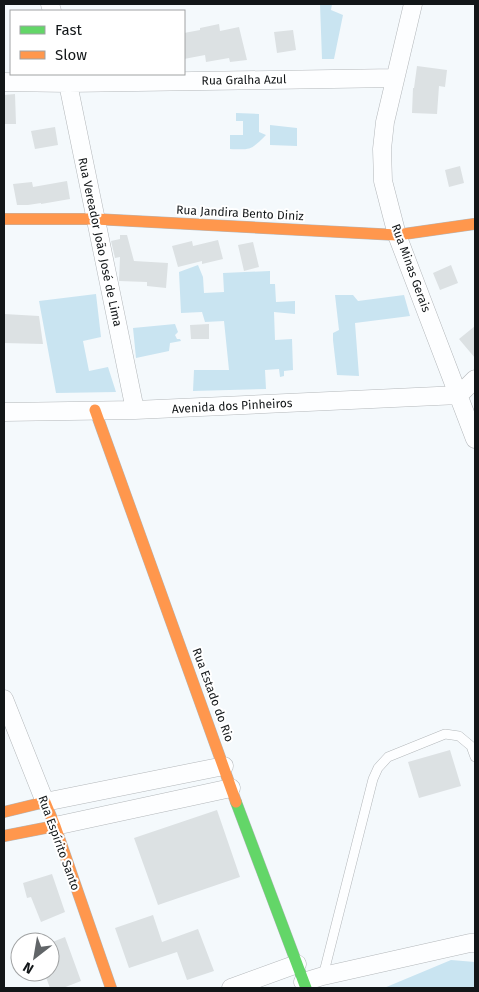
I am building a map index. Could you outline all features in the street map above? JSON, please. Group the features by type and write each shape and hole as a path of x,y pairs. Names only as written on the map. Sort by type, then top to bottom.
{"street":[{"name":"Rua Minas Gerais","path":"413,4 385,122 382,149 383,181 397,236 475,439"},
{"name":"Rua Gralha Azul","path":"4,82 67,78 395,78"},
{"name":"Rua Vereador João José de Lima","path":"67,78 135,410"},
{"name":"Rua Jandira Bento Diniz","path":"4,219 95,219 397,236 474,224"},
{"path":"459,396 475,379"},
{"name":"Avenida dos Pinheiros","path":"4,412 135,410 459,396"},
{"name":"Rua Estado do Rio","path":"95,410 231,788 298,964 304,985"},
{"name":"Rua Espírito Santo","path":"4,699 55,826 111,988"},
{"path":"4,812 224,766"},
{"path":"4,836 231,788"},
{"path":"304,985 323,976 473,942"},
{"path":"231,988 298,964"}],"lane":[{"path":"323,976 373,779 378,768 388,757 445,734 459,736 471,746 475,756"}],"shaded area":[{"path":"320,4 332,4 331,10 343,15 334,59 322,59"},
{"path":"236,113 259,114 259,132 266,135 250,148 230,149 230,135 243,135 243,121 236,121"},
{"path":"270,125 297,128 297,146 270,145"},
{"path":"198,265 203,277 204,293 224,292 223,273 270,271 270,284 275,284 276,302 295,301 295,314 274,312 275,340 292,339 293,370 284,371 284,376 280,377 279,369 265,370 266,389 193,391 194,370 229,370 224,321 205,322 202,312 181,313 179,272"},
{"path":"96,294 101,337 83,341 89,371 108,367 116,392 56,393 39,301"},
{"path":"335,295 353,295 358,301 404,295 410,316 355,323 359,376 337,375 333,333 339,330"},
{"path":"175,324 178,332 175,335 181,341 170,343 169,351 136,358 133,328"},
{"path":"451,960 475,962 475,988 384,988"}],"building":[{"path":"219,24 220,31 239,27 247,60 230,62 229,58 206,62 205,55 185,59 185,33 200,30 200,28"},
{"path":"293,30 296,50 277,53 274,32"},
{"path":"417,66 447,70 445,87 439,86 437,114 412,113 413,88"},
{"path":"15,94 16,124 4,124 4,95"},
{"path":"55,127 58,145 35,149 31,131"},
{"path":"460,166 464,183 449,187 445,170"},
{"path":"67,181 70,199 41,204 17,205 13,184 32,182 33,187"},
{"path":"120,235 127,235 134,261 168,263 166,288 147,286 147,282 119,281 120,257 115,258 111,241 120,239"},
{"path":"218,240 223,259 202,264 202,261 178,267 172,246 192,241 193,246"},
{"path":"253,242 259,267 244,271 238,245"},
{"path":"451,265 458,283 440,290 433,273"},
{"path":"4,314 39,316 43,344 4,343"},
{"path":"209,324 209,339 191,339 190,325"},
{"path":"475,326 475,358 459,339"},
{"path":"450,750 461,786 419,798 408,762"},
{"path":"217,810 240,877 158,905 134,838"},
{"path":"52,874 65,912 41,922 31,897 27,898 23,883"},
{"path":"153,915 162,942 198,929 214,971 187,980 177,952 129,968 115,928"},
{"path":"65,937 81,981 63,988 50,988 48,982 60,982 60,939"}],"traffic: fast":[{"path":"236,802 306,988"}],"traffic: slow":[{"path":"4,219 95,219 397,235 474,224"},
{"path":"95,410 236,802"},
{"path":"4,812 45,802 111,988"},
{"path":"4,836 55,826"}]}
